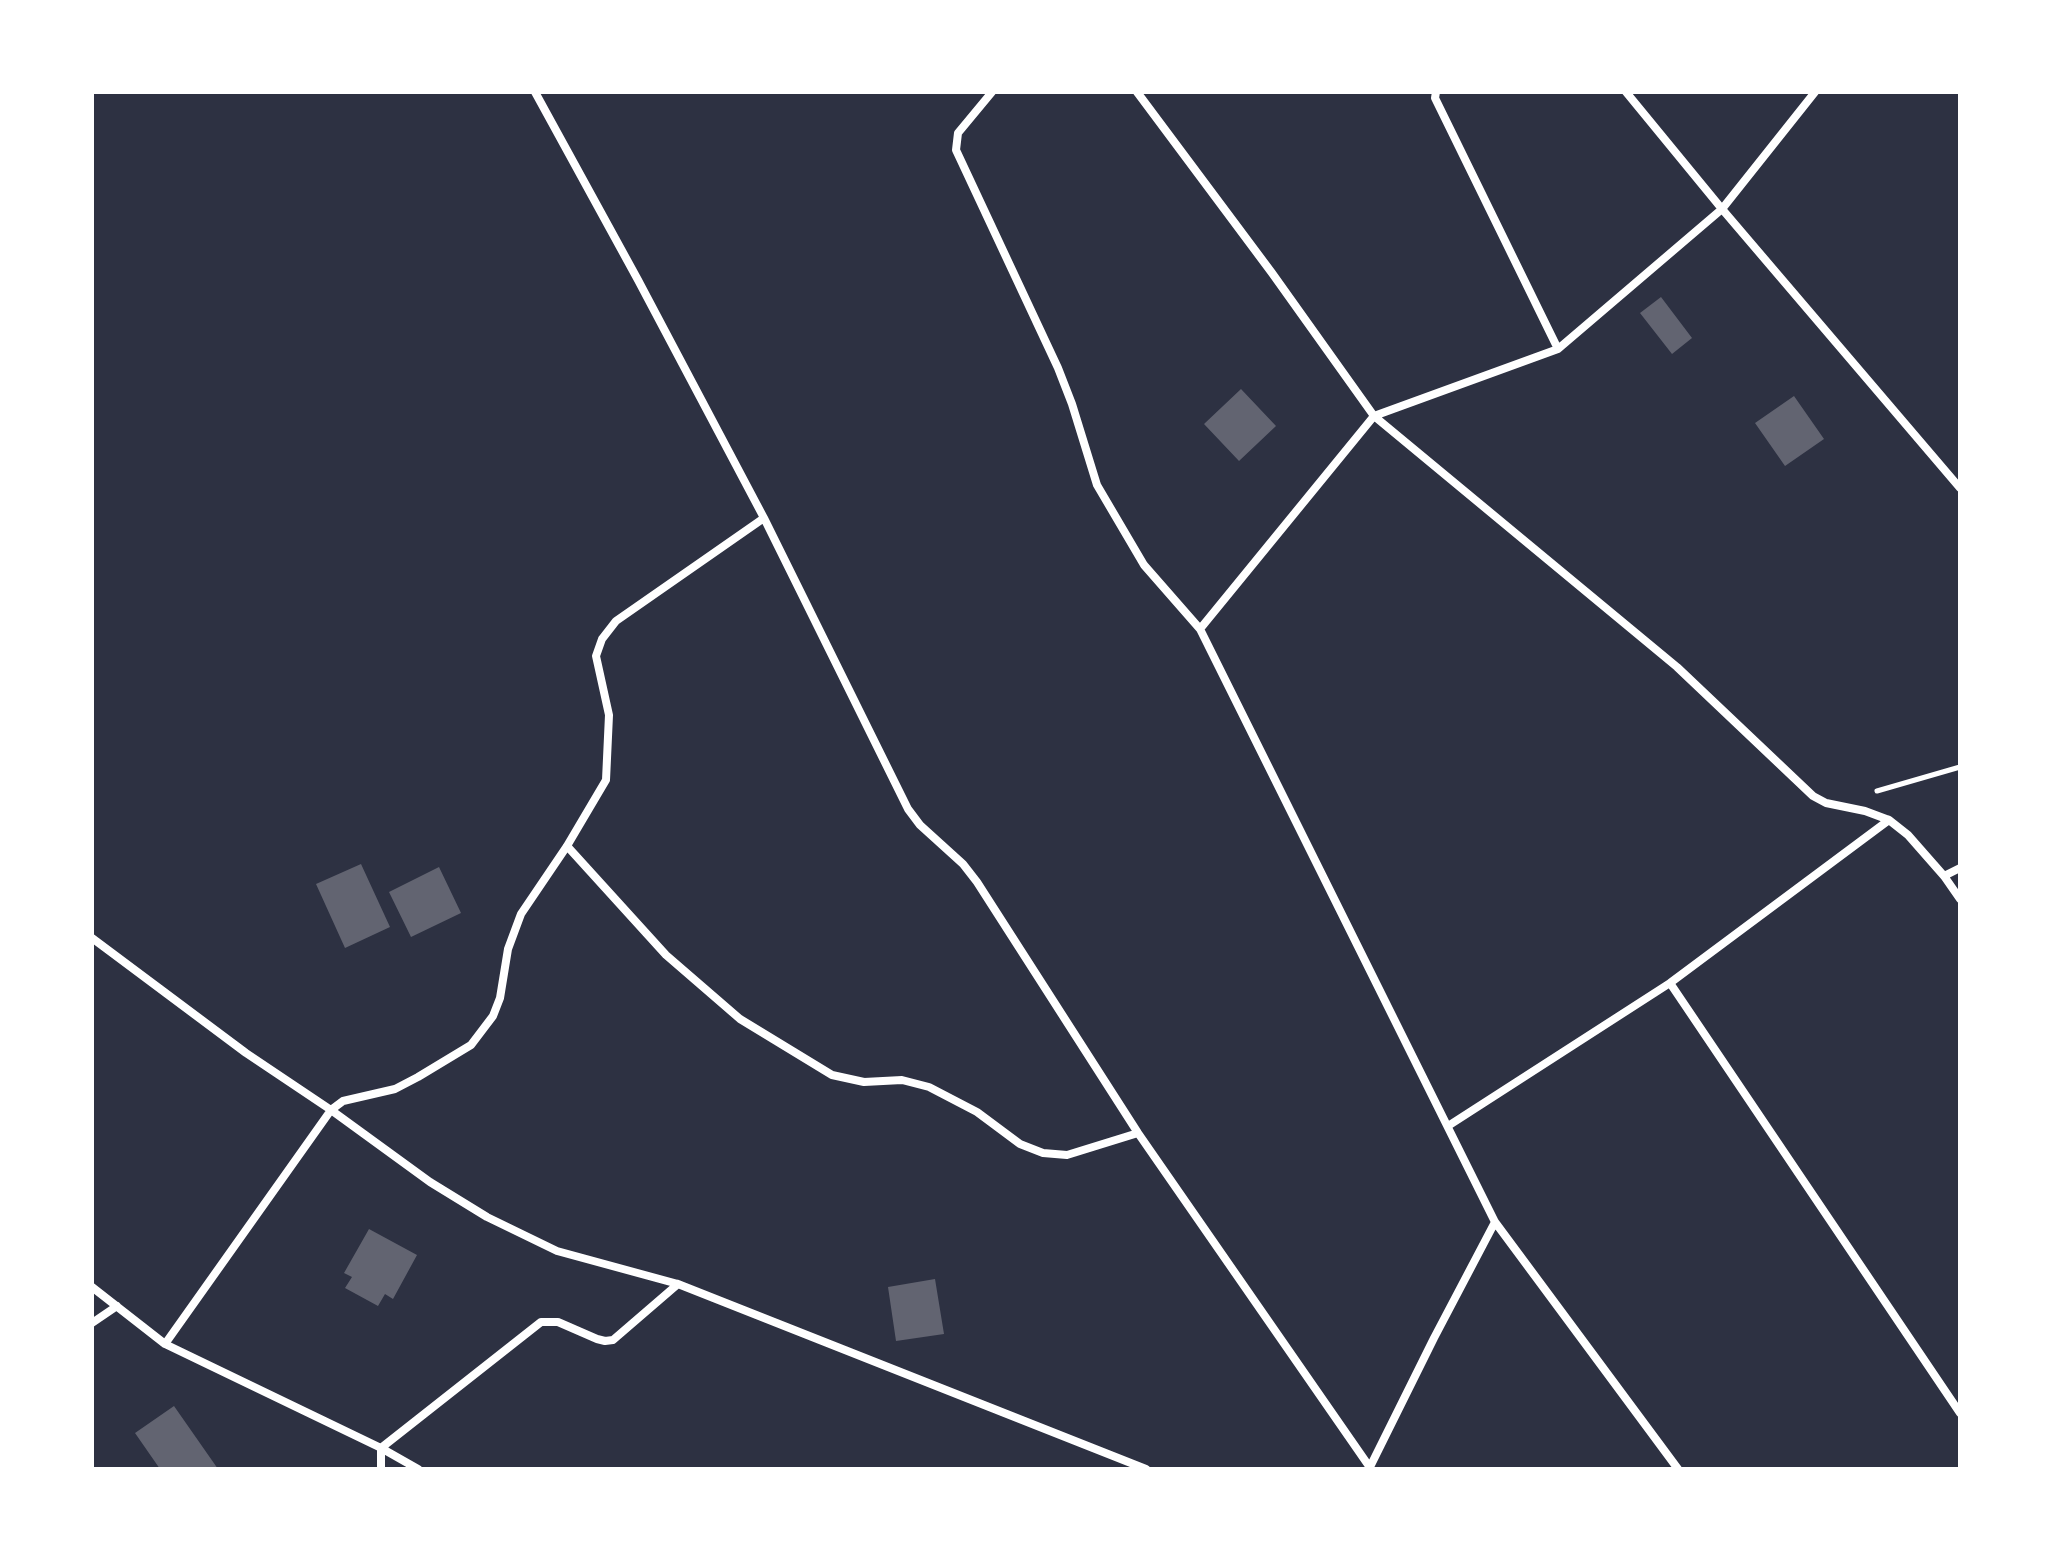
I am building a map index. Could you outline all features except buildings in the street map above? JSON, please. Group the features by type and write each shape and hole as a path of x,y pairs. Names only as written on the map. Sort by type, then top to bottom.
{"street":[{"path":"535,92 764,518 908,809 920,825 970,873 1138,1133 1371,1468 1495,1222"},
{"path":"992,92 958,133 956,150 1058,368 1097,485 1144,565 1200,629 1495,1222 1678,1469"},
{"path":"1137,92 1374,416 1677,667 1813,796 1826,803 1865,811 1889,820 1908,835 1960,899"},
{"path":"1436,92 1435,98 1558,349"},
{"path":"1626,92 1960,488"},
{"path":"1200,629 1374,416 1558,349 1722,209 1815,92"},
{"path":"165,1344 331,1110 343,1101 395,1089 471,1045 493,1016 500,998 508,949 521,914 567,846 606,780 609,715 596,656 602,639 616,621 764,518"},
{"path":"1448,1126 1670,983 1889,820"},
{"path":"567,846 666,955 740,1019 832,1075 864,1082 902,1080 929,1087 977,1112 1020,1144 1043,1153 1067,1155 1138,1133"},
{"path":"1944,876 1960,868"},
{"path":"92,938 246,1053 430,1182 487,1217 557,1251 678,1284 1146,1469"},
{"path":"1670,983 1960,1413"},
{"path":"381,1448 541,1322 558,1322 597,1339 613,1340 678,1284"},
{"path":"92,1287 165,1344 381,1448 418,1469"},
{"path":"92,1323 117,1306"},
{"path":"381,1448 381,1469"}],"path":[{"path":"1826,803 1960,767"}]}
